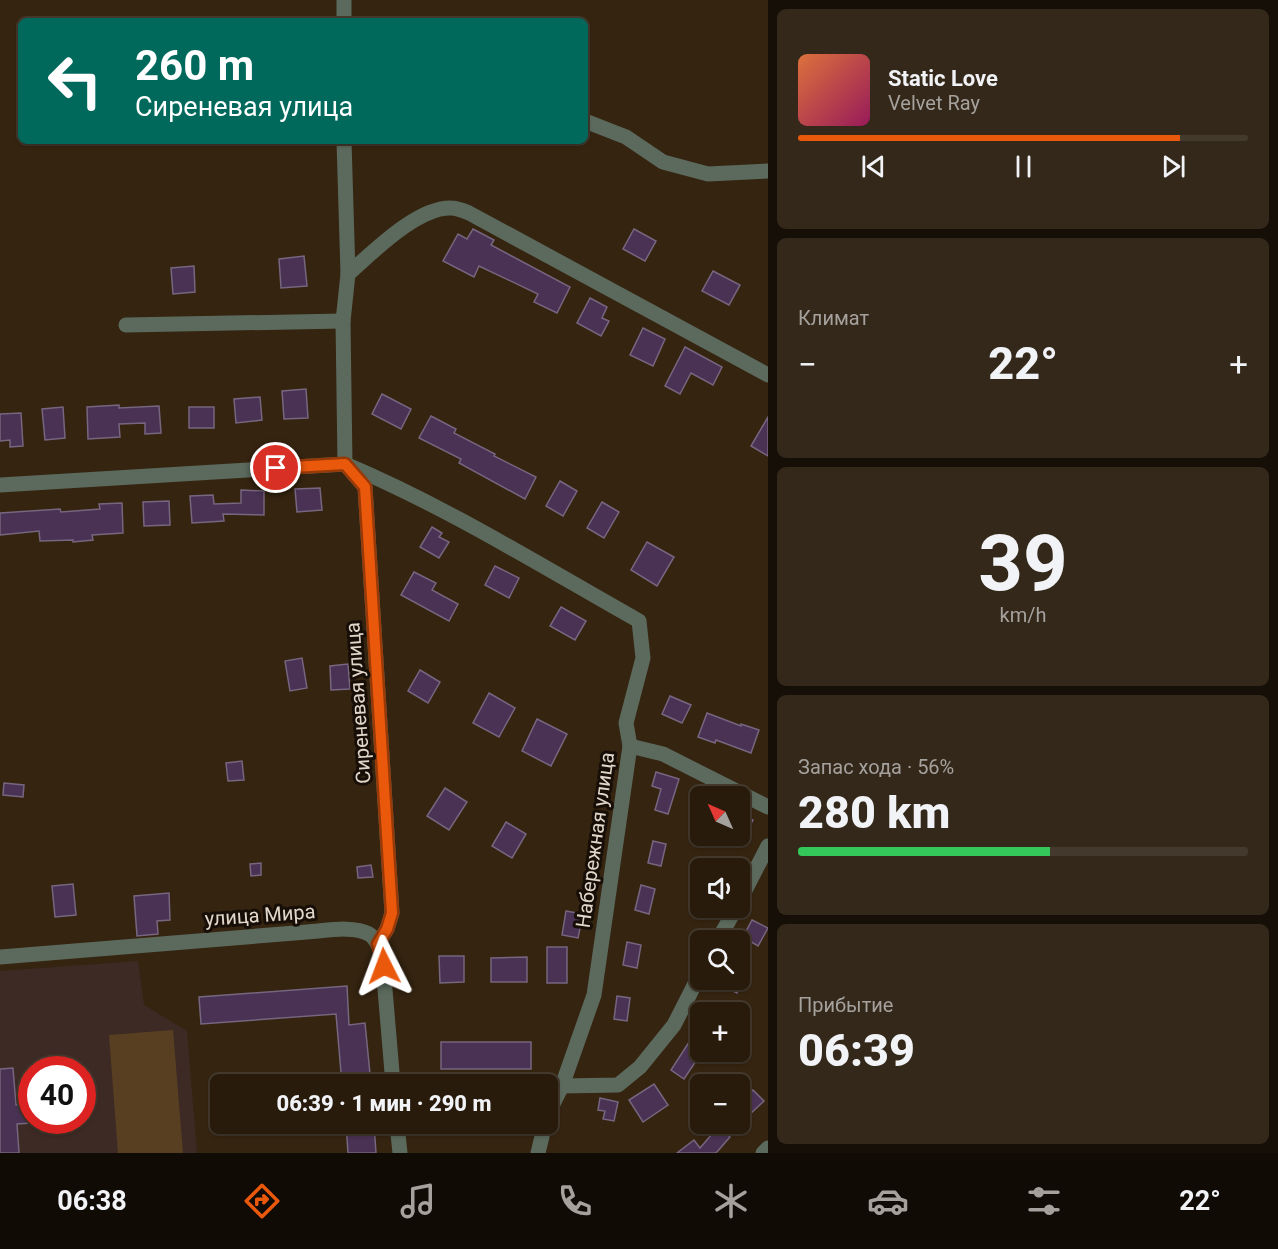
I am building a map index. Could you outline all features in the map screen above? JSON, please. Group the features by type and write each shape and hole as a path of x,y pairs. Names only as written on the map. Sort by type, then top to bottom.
{"street":[{"path":"345,18 348,0"},
{"path":"588,122 626,137 663,162 708,174 768,171"},
{"path":"344,144 348,274 343,321 345,464"},
{"path":"348,274 394,234 417,219 435,211 451,208 469,213 768,375"},
{"path":"126,325 343,321"},
{"path":"0,485 345,464 376,477 495,539 639,621 643,658 626,723 630,746"},
{"name":"Сиреневая улица","path":"345,464 365,487 392,913 387,929 378,944"},
{"name":"Набережная улица","path":"558,1094 594,995 630,746 663,754 768,807"},
{"path":"750,881 768,846"},
{"name":"улица Мира","path":"0,957 318,931 352,930 370,935 378,944"},
{"path":"378,944 382,954 385,978 392,1074"},
{"path":"562,1086 618,1085 640,1067 674,1025 692,990"},
{"path":"398,1134 400,1153"},
{"path":"538,1153 543,1134"},
{"path":"763,1153 768,1148"}],"shaded area":[{"path":"138,961 144,1005 187,1031 197,1153 0,1153 0,971"},
{"path":"173,1030 183,1153 118,1153 109,1035"}],"building":[{"path":"473,229 494,240 491,245 570,287 557,313 534,302 538,294 479,266 474,277 443,261 458,234 467,239"},
{"path":"634,229 656,241 645,261 623,249"},
{"path":"304,256 307,286 281,288 279,259"},
{"path":"194,266 195,292 173,294 171,268"},
{"path":"713,271 740,285 729,305 702,291"},
{"path":"590,298 607,307 602,318 609,321 601,336 577,323"},
{"path":"643,328 665,339 653,366 630,355"},
{"path":"685,347 722,367 713,385 691,373 680,394 665,386"},
{"path":"306,389 308,418 284,419 282,391"},
{"path":"382,394 411,409 401,429 372,414"},
{"path":"260,397 262,420 236,423 234,399"},
{"path":"119,405 119,408 159,406 161,433 145,434 145,423 119,424 120,437 88,439 87,407"},
{"path":"63,407 65,438 45,440 42,409"},
{"path":"189,407 214,407 214,428 189,428"},
{"path":"21,413 23,446 10,447 10,440 0,441 0,414"},
{"path":"431,416 456,429 454,433 536,477 525,499 459,463 461,459 419,438"},
{"path":"768,417 768,456 751,446"},
{"path":"560,481 577,491 563,516 546,506"},
{"path":"320,488 322,510 297,512 295,489"},
{"path":"241,490 264,491 264,515 223,514 224,521 192,523 190,496 213,495 214,504 241,503"},
{"path":"169,501 170,525 144,526 143,502"},
{"path":"602,502 619,512 604,538 587,528"},
{"path":"122,503 123,533 92,535 93,540 73,542 73,540 40,541 39,531 0,535 0,513 100,509 99,504"},
{"path":"432,527 442,533 439,537 449,542 439,558 420,547"},
{"path":"647,542 674,557 657,586 631,570"},
{"path":"495,566 519,578 509,598 485,585"},
{"path":"414,572 436,583 432,590 458,604 449,621 401,595"},
{"path":"561,607 586,621 575,640 550,626"},
{"path":"302,658 307,688 290,691 285,661"},
{"path":"348,664 350,689 331,690 330,666"},
{"path":"420,670 440,682 428,703 408,691"},
{"path":"489,693 515,708 499,737 473,723"},
{"path":"670,696 691,705 682,723 662,714"},
{"path":"707,713 759,730 751,753 716,740 715,743 698,737"},
{"path":"537,719 567,734 551,766 522,751"},
{"path":"242,761 244,780 228,781 226,763"},
{"path":"656,772 679,779 668,814 655,810 661,789 652,786"},
{"path":"4,783 24,785 23,797 3,795"},
{"path":"445,788 467,802 449,830 427,816"},
{"path":"506,822 526,834 512,858 492,846"},
{"path":"653,841 666,844 661,866 648,863"},
{"path":"261,863 261,875 251,876 250,864"},
{"path":"371,865 373,877 358,878 357,867"},
{"path":"73,884 76,915 55,917 52,886"},
{"path":"641,885 655,889 649,914 635,910"},
{"path":"169,893 170,920 157,921 158,934 137,936 134,896"},
{"path":"566,911 583,914 578,938 562,935"},
{"path":"752,920 768,928 758,946 750,941 750,930 747,930"},
{"path":"627,942 641,945 637,968 623,965"},
{"path":"547,947 567,947 567,983 547,983"},
{"path":"439,956 464,956 464,982 440,983"},
{"path":"527,957 527,982 491,982 491,958"},
{"path":"347,986 349,1025 365,1023 370,1074 341,1074 336,1014 201,1024 199,997"},
{"path":"617,996 630,998 627,1021 614,1019"},
{"path":"690,1041 690,1062 695,1062 684,1079 671,1070"},
{"path":"441,1042 531,1042 531,1069 441,1069"},
{"path":"13,1068 16,1105 18,1105 19,1153 0,1153 0,1069"},
{"path":"654,1084 668,1105 643,1122 629,1100"},
{"path":"753,1090 764,1101 750,1114 750,1093"},
{"path":"600,1098 618,1102 614,1121 603,1119 605,1111 598,1110"},
{"path":"347,1134 375,1134 376,1153 348,1153"},
{"path":"712,1134 726,1134 730,1137 716,1153 677,1153 694,1140 700,1148"}],"route":[{"path":"276,468 345,464 365,487 392,913 387,929 378,944 384,966"}]}
